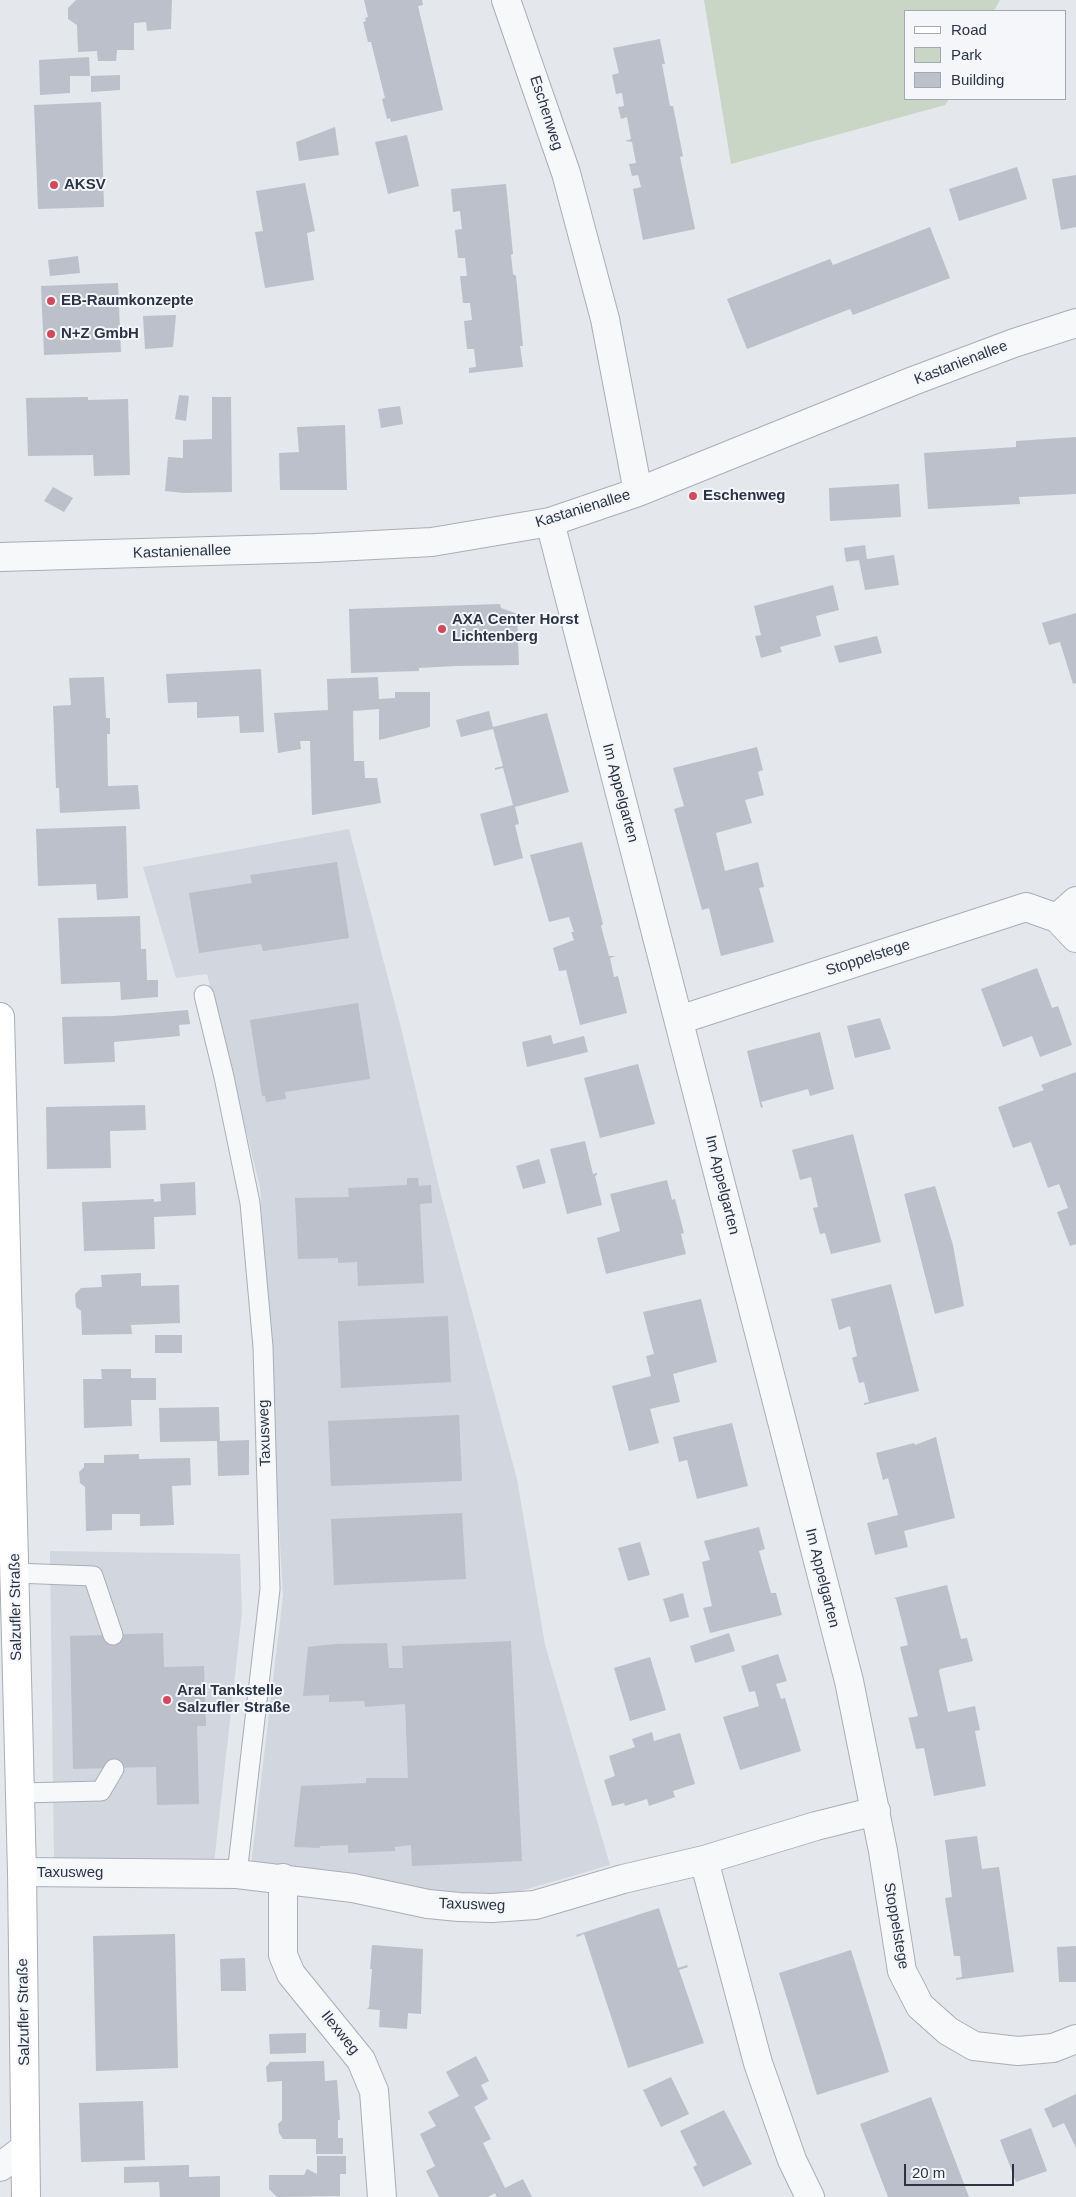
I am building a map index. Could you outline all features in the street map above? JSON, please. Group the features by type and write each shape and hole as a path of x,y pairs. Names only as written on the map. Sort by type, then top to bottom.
{"main road":[{"name":"Salzufler Straße","path":"0,1018 22,1872 26,2197"}],"street":[{"name":"Eschenweg","path":"506,0 566,173 604,319 638,492"},
{"name":"Kastanienallee","path":"0,557 316,548 432,542 550,522 638,492 912,381 1014,343 1076,323"},
{"name":"Im Appelgarten","path":"550,522 849,1682 884,1851"},
{"name":"Stoppelstege","path":"679,1020 1026,907 1066,910 1076,938"},
{"name":"Taxusweg","path":"22,1872 237,1874 353,1888 428,1904 492,1908 535,1905 624,1879 704,1860 816,1826 876,1811"},
{"name":"Stoppelstege","path":"884,1851 902,1971 920,2006 948,2032 974,2046 1018,2051 1053,2048 1076,2039"},
{"path":"704,1860 758,2062 792,2160 810,2197"},
{"name":"Ilexweg","path":"282,1878 283,1955 291,1974 361,2060 374,2091 382,2197"},
{"path":"0,2166 25,2148"}],"lane":[{"name":"Taxusweg","path":"204,995 224,1077 250,1203 263,1347 270,1589 237,1874"},
{"path":"15,1573 93,1576 113,1635"},
{"path":"20,1793 102,1791 114,1769"}],"shaded area":[{"path":"349,829 400,1024 441,1195 517,1479 545,1645 610,1865 510,1894 468,1897 251,1865 283,1596 260,1187 207,974 176,978 143,867"},
{"path":"50,1551 240,1554 242,1612 214,1863 54,1860"}],"green space":[{"path":"704,0 1000,0 995,10 904,10 904,100 948,100 945,105 731,164"}],"building":[{"path":"76,0 172,0 171,29 147,31 146,22 134,23 134,50 117,50 116,61 98,61 97,51 78,52 77,25 68,19 68,8"},
{"path":"364,0 422,0 423,5 418,6 443,110 391,122 390,118 387,119 382,99 385,98 371,42 368,42 363,22 368,17"},
{"path":"660,39 665,64 662,64 670,106 673,106 683,156 680,157 695,229 643,240 633,189 641,187 638,175 632,176 629,164 636,163 632,142 625,141 631,139 627,117 621,119 618,107 624,106 622,93 616,94 612,75 619,73 613,48"},
{"path":"89,57 90,76 70,76 70,93 40,95 39,60"},
{"path":"120,75 120,90 91,92 91,76"},
{"path":"101,102 104,207 38,209 34,105"},
{"path":"335,127 339,155 299,161 296,142"},
{"path":"407,135 419,186 388,194 375,142"},
{"path":"1017,167 1027,199 959,221 949,189"},
{"path":"1076,175 1076,227 1061,230 1052,179"},
{"path":"305,183 315,231 307,233 314,280 265,288 255,232 263,231 256,191"},
{"path":"506,184 513,254 511,255 513,274 516,276 523,346 520,346 523,367 469,373 469,368 476,367 474,349 467,349 464,321 472,320 470,303 463,303 460,276 467,276 465,258 458,258 455,230 462,229 460,211 453,212 451,189"},
{"path":"930,227 950,278 853,315 850,309 747,349 727,299 830,259 833,265"},
{"path":"78,256 80,273 50,276 48,260"},
{"path":"118,283 121,352 44,355 41,286"},
{"path":"176,315 173,347 145,349 143,316"},
{"path":"179,395 189,396 186,421 175,419"},
{"path":"88,397 88,400 128,399 130,475 94,476 93,455 28,456 26,398"},
{"path":"212,397 231,397 232,492 184,493 165,491 168,457 183,458 183,440 212,439"},
{"path":"400,406 403,424 381,428 378,409"},
{"path":"345,425 347,490 280,490 279,453 299,452 297,427"},
{"path":"1076,437 1076,494 1019,497 1020,504 928,509 924,453 1016,447 1016,441"},
{"path":"899,484 901,517 830,521 829,488"},
{"path":"53,487 73,498 64,512 44,501"},
{"path":"865,545 867,559 894,555 899,585 865,590 859,560 846,562 844,548"},
{"path":"833,585 839,610 816,616 821,636 780,647 782,652 761,658 755,636 761,635 754,606"},
{"path":"500,604 501,608 517,614 519,665 455,666 419,668 419,671 351,673 349,609"},
{"path":"1076,613 1076,683 1073,684 1060,642 1049,645 1042,623"},
{"path":"877,636 882,653 839,663 834,646"},
{"path":"261,669 264,732 240,733 239,716 197,718 197,702 168,703 166,674"},
{"path":"104,677 106,718 110,718 110,734 107,734 108,786 138,785 140,809 60,813 59,788 56,788 53,706 71,705 69,678"},
{"path":"378,677 379,699 395,698 395,692 430,692 430,727 379,740 379,709 353,711 354,761 364,761 365,778 377,778 381,803 312,815 310,741 300,741 301,749 278,753 274,713 328,710 327,679"},
{"path":"489,711 493,727 547,713 569,792 515,807 519,824 515,825 523,858 494,866 480,814 513,805 503,768 495,770 495,768 503,766 493,729 461,737 456,720"},
{"path":"757,747 763,770 758,772 764,795 745,800 752,823 716,833 725,871 758,862 764,887 759,888 774,942 721,956 709,908 702,910 674,809 684,806 673,768"},
{"path":"126,826 128,898 97,900 96,884 38,886 36,829"},
{"path":"582,842 603,924 601,926 609,956 616,956 610,958 614,977 618,976 627,1013 580,1025 566,970 559,971 553,948 574,940 571,932 574,932 569,917 549,922 530,855"},
{"path":"337,862 349,938 263,951 261,944 199,953 189,893 252,883 250,875"},
{"path":"140,916 141,949 146,949 147,980 158,980 158,997 121,1000 120,982 61,984 58,918"},
{"path":"1037,968 1052,1008 1058,1006 1072,1045 1040,1057 1032,1036 1003,1047 981,989"},
{"path":"358,1003 370,1079 285,1092 286,1099 266,1102 265,1096 262,1096 250,1020"},
{"path":"188,1010 190,1024 179,1025 180,1036 114,1042 115,1062 64,1064 62,1017 114,1016"},
{"path":"880,1018 891,1049 855,1058 847,1026"},
{"path":"820,1032 834,1089 810,1096 808,1089 761,1102 763,1107 761,1108 747,1051"},
{"path":"551,1035 553,1044 584,1036 588,1052 527,1067 522,1042"},
{"path":"638,1064 655,1124 600,1138 584,1078"},
{"path":"1076,1072 1076,1244 1070,1246 1057,1212 1068,1208 1059,1184 1048,1188 1031,1142 1013,1148 998,1107 1044,1090 1041,1085"},
{"path":"145,1105 146,1130 110,1131 111,1168 47,1169 46,1107"},
{"path":"853,1134 881,1242 831,1254 825,1233 820,1234 813,1208 818,1207 811,1177 800,1180 792,1150"},
{"path":"585,1141 593,1174 597,1173 595,1176 602,1205 567,1214 550,1149"},
{"path":"539,1159 546,1183 523,1189 516,1166"},
{"path":"407,1178 418,1178 419,1186 431,1185 432,1203 420,1204 424,1283 358,1286 357,1262 338,1263 338,1258 298,1259 295,1198 349,1197 348,1188 407,1185"},
{"path":"667,1180 672,1200 675,1199 684,1233 681,1234 686,1254 606,1274 597,1238 620,1231 610,1194"},
{"path":"195,1182 196,1215 154,1217 155,1249 84,1251 82,1202 154,1199 154,1202 161,1201 160,1184"},
{"path":"935,1186 953,1245 964,1306 935,1314 904,1194"},
{"path":"141,1273 141,1286 179,1285 180,1323 131,1325 132,1334 82,1335 81,1311 76,1307 75,1294 81,1288 102,1287 101,1275"},
{"path":"891,1284 919,1391 864,1405 864,1403 869,1402 864,1382 859,1383 852,1358 857,1356 850,1326 839,1330 831,1299"},
{"path":"701,1299 717,1362 673,1374 680,1402 650,1409 659,1443 629,1451 612,1386 651,1376 646,1356 654,1354 643,1312"},
{"path":"448,1316 451,1382 341,1388 338,1321"},
{"path":"155,1335 182,1335 182,1353 155,1353"},
{"path":"101,1369 131,1369 131,1378 156,1378 156,1400 131,1400 132,1426 84,1428 83,1379 102,1379"},
{"path":"219,1407 220,1441 249,1440 249,1475 218,1476 217,1441 160,1442 159,1408"},
{"path":"459,1415 462,1481 331,1486 328,1421"},
{"path":"732,1423 748,1486 697,1499 687,1460 679,1462 673,1437"},
{"path":"936,1437 955,1518 904,1531 908,1547 875,1555 867,1523 898,1515 888,1478 883,1480 876,1453 914,1443 915,1445"},
{"path":"139,1454 139,1459 190,1458 191,1485 172,1486 174,1525 140,1526 140,1514 112,1514 112,1530 86,1531 85,1487 80,1483 79,1472 84,1467 84,1463 104,1463 104,1455"},
{"path":"462,1513 466,1579 334,1585 331,1519"},
{"path":"759,1527 765,1549 759,1551 771,1593 776,1593 782,1615 710,1633 703,1608 712,1606 702,1562 710,1560 704,1541"},
{"path":"640,1542 650,1575 628,1581 618,1548"},
{"path":"947,1585 961,1639 967,1638 973,1661 940,1669 939,1671 948,1712 975,1706 980,1730 975,1731 986,1786 934,1796 924,1748 916,1749 908,1718 918,1716 900,1647 908,1645 896,1599 894,1598"},
{"path":"683,1593 689,1617 670,1622 663,1599"},
{"path":"163,1633 164,1667 204,1666 206,1726 197,1726 199,1804 157,1805 156,1767 73,1769 70,1636"},
{"path":"729,1633 735,1651 695,1663 690,1646"},
{"path":"511,1641 522,1861 412,1866 411,1845 395,1847 395,1851 348,1853 348,1845 320,1846 320,1848 294,1847 301,1786 366,1783 366,1778 408,1778 405,1704 365,1707 364,1701 329,1702 329,1695 303,1696 308,1647 335,1644 387,1643 389,1668 403,1668 402,1646"},
{"path":"778,1654 787,1681 776,1684 781,1699 785,1698 801,1751 740,1770 723,1717 759,1706 755,1691 749,1692 741,1666"},
{"path":"650,1657 666,1710 630,1721 614,1668"},
{"path":"652,1732 654,1741 680,1733 695,1784 673,1791 675,1797 649,1806 647,1799 625,1806 624,1803 612,1806 604,1780 615,1776 609,1756 635,1747 632,1739"},
{"path":"977,1836 982,1869 999,1867 1014,1972 956,1980 956,1978 962,1977 960,1956 954,1956 945,1898 952,1897 945,1840"},
{"path":"659,1908 678,1968 687,1965 688,1967 679,1970 704,2043 628,2068 584,1934 577,1937 576,1935"},
{"path":"175,1934 178,2068 96,2071 93,1936"},
{"path":"372,1945 423,1949 421,2014 408,2013 407,2029 379,2027 380,2010 367,2009 369,2007 372,1969 370,1969"},
{"path":"1076,1946 1076,1982 1059,1982 1057,1947"},
{"path":"851,1950 889,2072 817,2095 779,1973"},
{"path":"245,1958 246,1991 221,1991 220,1959"},
{"path":"306,2033 306,2053 270,2054 269,2034"},
{"path":"476,2056 489,2081 481,2085 488,2099 474,2107 491,2139 483,2143 505,2188 523,2179 532,2197 497,2197 495,2193 488,2197 439,2197 426,2171 435,2166 420,2134 436,2126 428,2112 459,2096 446,2072"},
{"path":"324,2061 325,2081 337,2080 340,2120 338,2120 338,2138 343,2138 343,2154 316,2154 316,2139 283,2139 279,2133 278,2124 282,2120 282,2081 267,2082 266,2067 270,2062"},
{"path":"671,2077 689,2114 661,2127 643,2090"},
{"path":"1076,2094 1076,2148 1064,2123 1053,2128 1044,2109"},
{"path":"931,2097 969,2197 888,2197 860,2124"},
{"path":"143,2101 145,2160 81,2162 79,2103"},
{"path":"724,2110 752,2164 703,2187 693,2167 697,2165 680,2131"},
{"path":"1031,2128 1047,2171 1016,2182 1000,2140"},
{"path":"317,2156 346,2156 346,2174 340,2174 340,2196 277,2197 269,2189 269,2175 304,2175 307,2169 317,2174"},
{"path":"189,2165 189,2177 220,2176 220,2197 160,2197 159,2182 124,2183 124,2167"}],"place":[{"name":"AKSV","path":"54,185"},
{"name":"EB-Raumkonzepte","path":"51,301"},
{"name":"N+Z GmbH","path":"51,334"},
{"name":"Eschenweg","path":"693,496"},
{"name":"AXA Center Horst Lichtenberg","path":"442,629"},
{"name":"Aral Tankstelle Salzufler Straße","path":"167,1700"}]}
